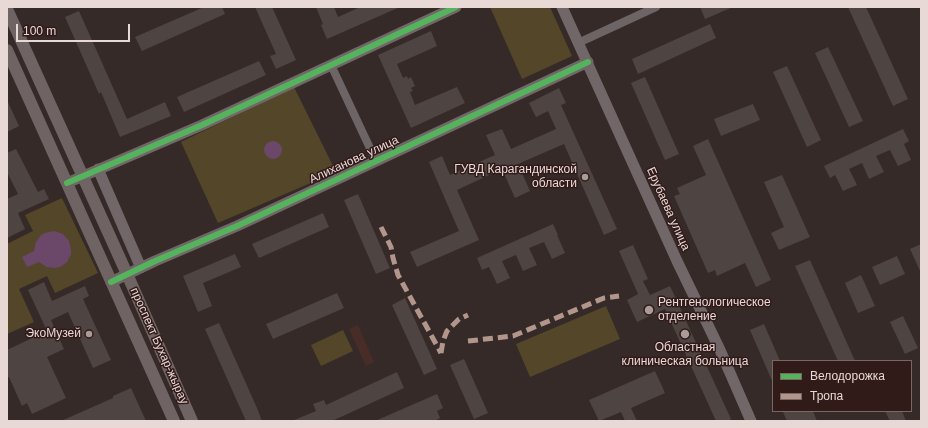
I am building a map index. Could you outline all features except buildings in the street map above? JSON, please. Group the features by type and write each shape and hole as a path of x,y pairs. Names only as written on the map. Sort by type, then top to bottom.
{"main road":[{"name":"проспект Бухар-жырау","path":"7,9 192,421"},
{"name":"проспект Бухар-жырау","path":"7,50 174,421"}],"street":[{"path":"67,183 202,125 456,7"},
{"name":"Ерубаева улица","path":"562,7 674,254 720,350 751,421"},
{"path":"578,43 656,7"},
{"name":"Алиханова улица","path":"111,282 155,261 237,226 588,62"},
{"path":"332,65 376,161"},
{"path":"98,169 142,268"}],"shaded area":[{"path":"490,7 550,7 572,56 522,79"},
{"path":"294,87 336,172 218,223 181,142"},
{"path":"269,141 277,141 282,146 280,157 277,159 269,159 264,154 264,146"},
{"path":"62,198 98,273 55,293 47,276 19,289 34,322 7,334 7,244 33,231 25,215"},
{"path":"54,231 63,234 69,241 71,254 67,262 60,267 55,268 47,267 39,262 27,267 22,257 34,251 36,242 41,235"},
{"path":"606,306 620,339 530,377 516,344"},
{"path":"358,325 374,362 366,366 349,329"},
{"path":"343,330 353,351 321,366 311,345"}],"marked path":[{"path":"381,227 391,247 398,275 441,353"},
{"path":"468,341 513,336 604,298 619,296"},
{"path":"441,353 443,341 447,331 459,319 468,315"}],"cycle path":[{"path":"67,183 202,125 456,7"},
{"path":"111,282 155,261 237,226 588,62"}],"place":[{"name":"ГУВД Карагандинской области","path":"585,177"},
{"name":"Рентгенологическое отделение","path":"649,310"},
{"name":"ЭкоМузей","path":"89,334"},
{"name":"Областная клиническая больница","path":"685,334"}]}
